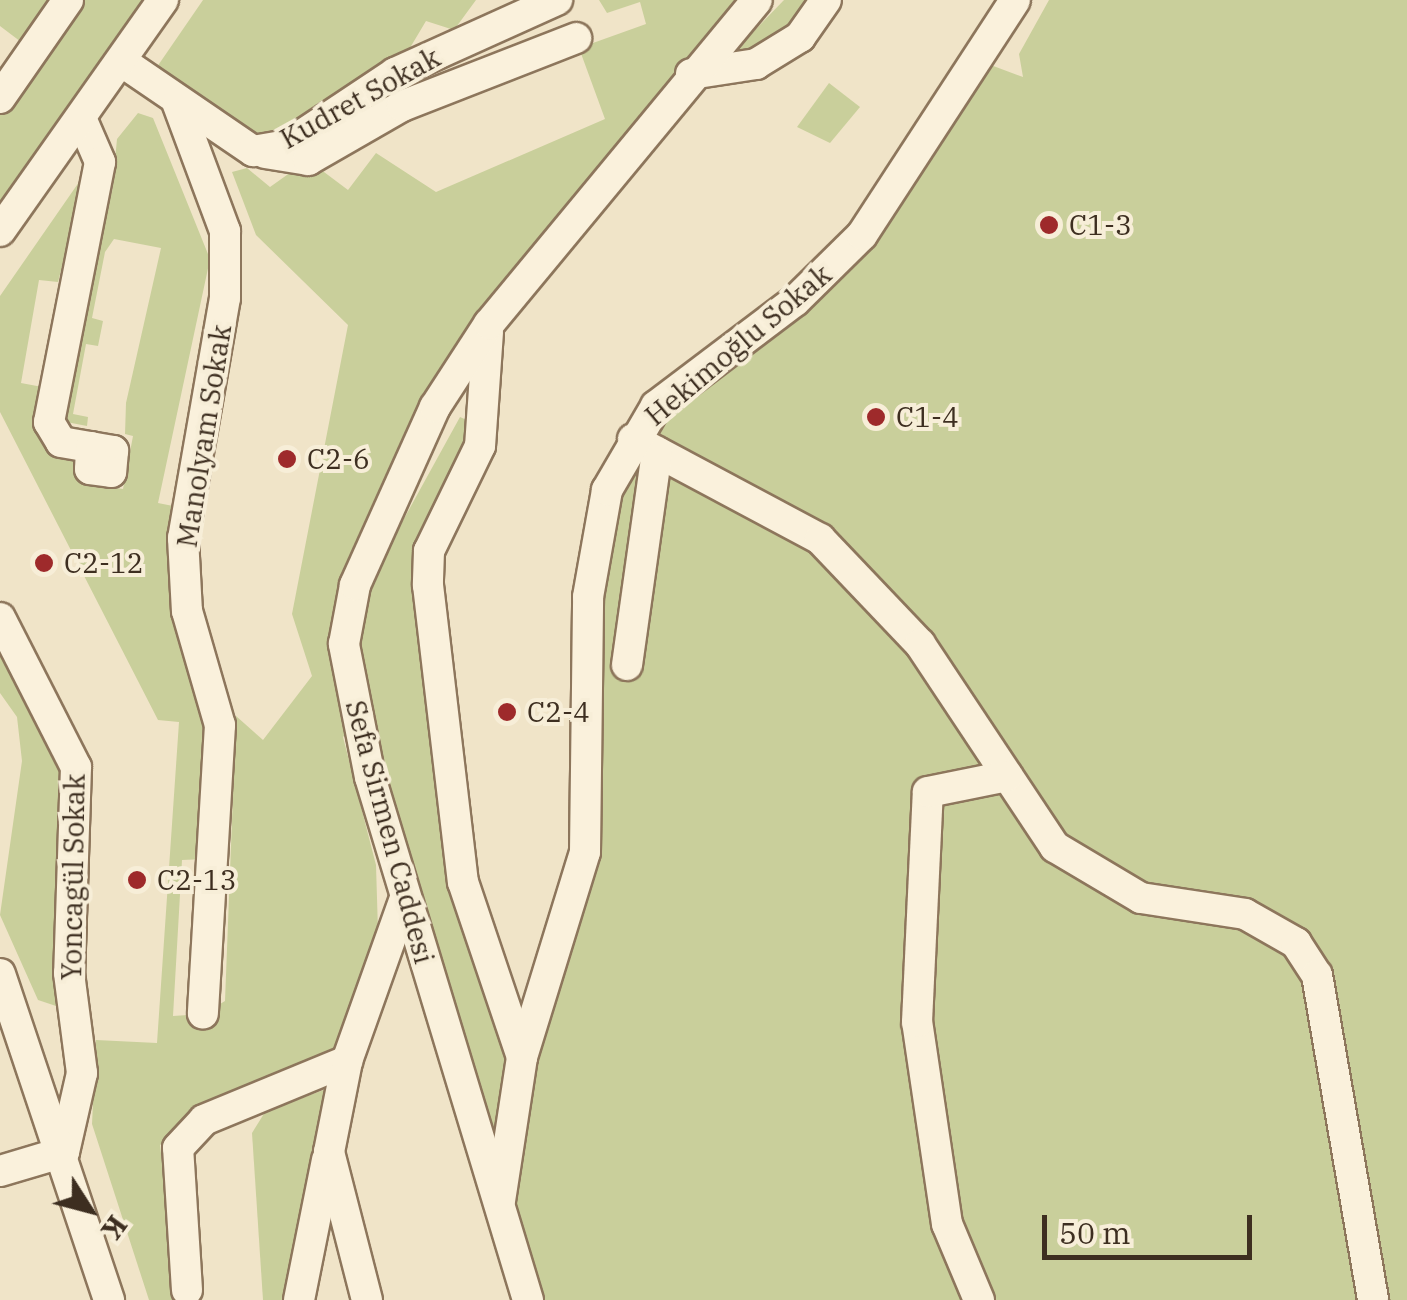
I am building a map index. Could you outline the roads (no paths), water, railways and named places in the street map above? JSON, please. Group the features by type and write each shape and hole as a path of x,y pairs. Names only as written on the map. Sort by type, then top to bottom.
{"street":[{"path":"0,98 68,0"},
{"path":"0,231 163,0"},
{"name":"Kudret Sokak","path":"121,61 252,151 287,145 396,74 557,0"},
{"name":"Sefa Sirmen Caddesi","path":"528,1300 406,898 344,644 356,586 435,407 489,324 690,74 757,0"},
{"path":"690,74 756,64 800,37 826,0"},
{"name":"Hekimoğlu Sokak","path":"500,1203 522,1057 585,852 590,563 607,490 645,445 656,406 846,253 1015,0"},
{"path":"252,151 308,160 402,106 576,38"},
{"name":"Manolyam Sokak","path":"178,102 225,231 225,298 183,538 188,611 220,725 203,1014"},
{"path":"81,118 100,162 49,422 61,442 91,447"},
{"path":"489,324 480,446 429,552 428,585 462,882 522,1057"},
{"path":"627,665 645,445 820,539 920,644 1055,847 1142,898 1245,914 1296,943 1316,975 1372,1300"},
{"name":"Yoncagül Sokak","path":"0,618 57,720 78,784 68,973 82,1073 64,1152"},
{"path":"979,1300 947,1224 916,1022 928,792 1007,776"},
{"path":"299,1300 347,1061 406,898"},
{"path":"0,974 10,1028 64,1152 109,1300"},
{"path":"187,1290 178,1148 204,1120 347,1061"},
{"path":"0,1171 64,1152"},
{"path":"329,1152 366,1300"}],"place":[{"name":"C1-3","path":"1049,225"},
{"name":"C1-4","path":"876,417"},
{"name":"C2-6","path":"287,459"},
{"name":"C2-12","path":"44,563"},
{"name":"C2-4","path":"507,712"},
{"name":"C2-13","path":"137,880"}]}
